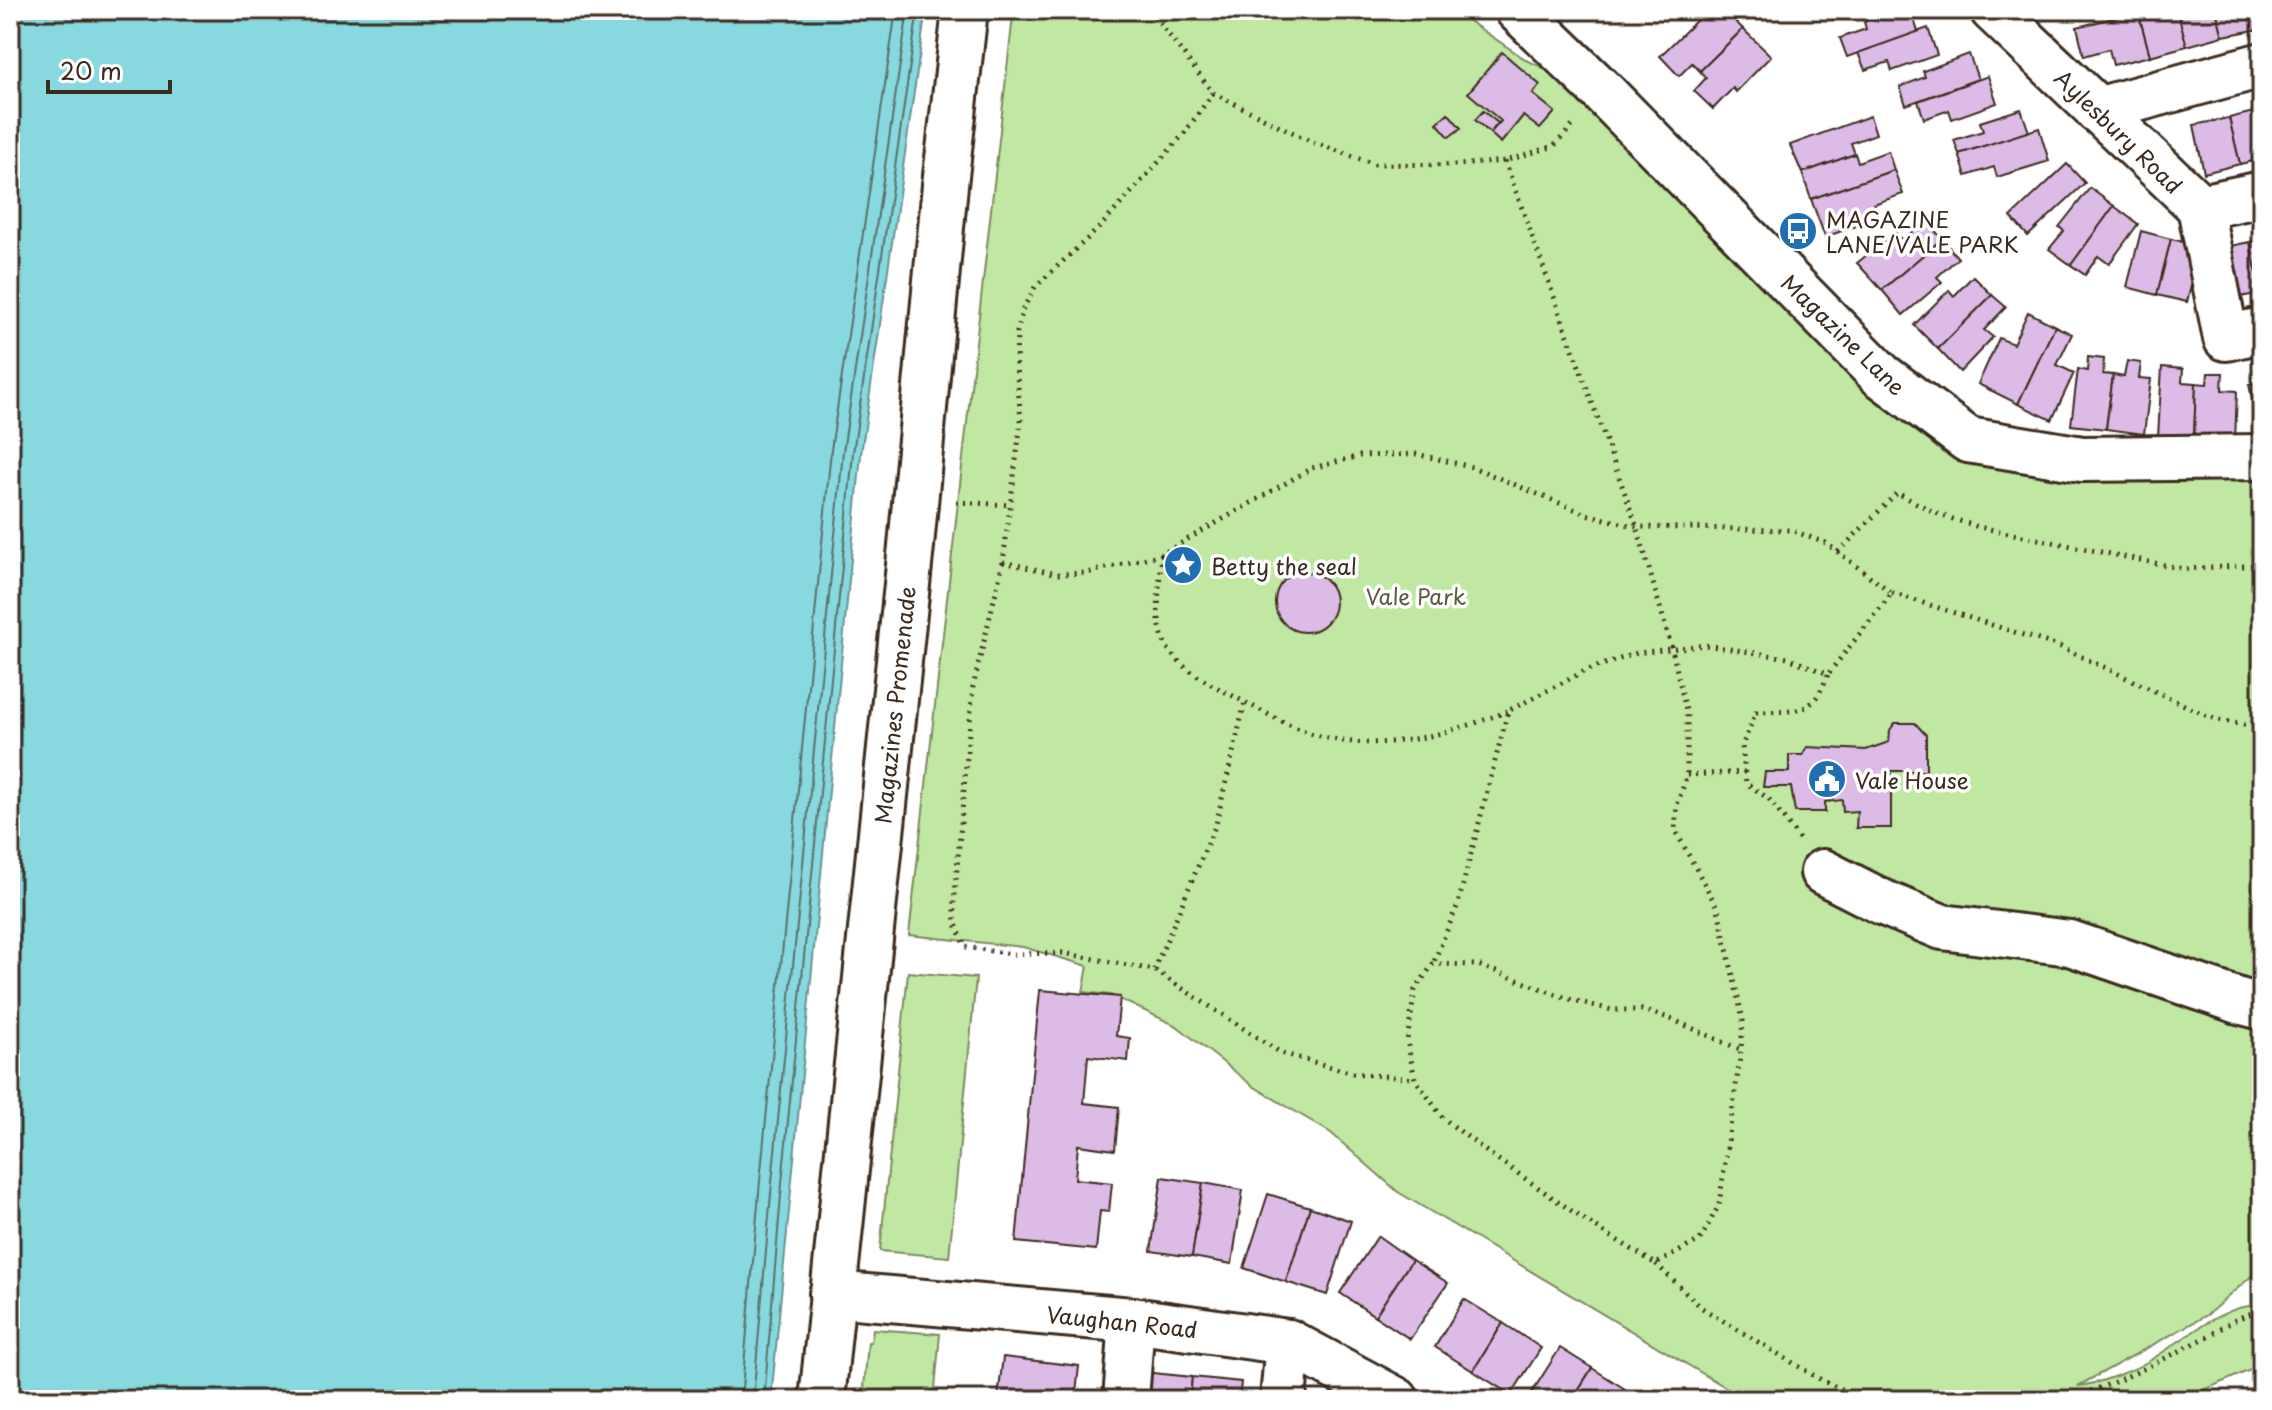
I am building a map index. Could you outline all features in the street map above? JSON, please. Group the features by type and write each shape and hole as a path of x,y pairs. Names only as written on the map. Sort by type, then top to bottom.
{"street":[{"name":"Magazines Promenade","path":"822,1400 965,10"},
{"name":"Magazine Lane","path":"1518,10 1603,92 1881,375 1968,440 2082,459 2262,457"},
{"name":"Aylesbury Road","path":"2012,14 2097,110 2200,207 2262,194"},
{"path":"2097,110 2262,65"},
{"path":"2200,207 2226,338 2262,330"},
{"path":"1823,872 1884,903 1942,927 2070,943 2262,1007"},
{"name":"Vaughan Road","path":"832,1294 1132,1320 1288,1342 1396,1400"},
{"path":"1126,1400 1132,1320"},
{"path":"1283,1400 1288,1342"}],"path":[{"path":"1150,10 1213,93 1312,142 1375,164 1457,165 1505,161 1554,146 1603,92"},
{"path":"1213,93 1183,135 1101,226 1035,287 1023,309 1017,332 1016,365 1021,421 1003,562 973,687 954,902 956,924 965,947 1012,954 1063,953 1154,970 1281,1053 1353,1073 1415,1079"},
{"path":"1505,161 1637,527 1672,649 1687,715 1687,775 1677,805 1675,830 1718,909 1743,1020 1719,1205 1700,1240 1656,1264"},
{"path":"1003,562 1057,574 1087,573 1162,554 1312,468 1360,456 1416,454 1472,467 1586,514 1637,527 1790,530 1826,543 1892,593 2061,647 2214,719 2244,725 2262,724"},
{"path":"1838,552 1897,493 1940,515 1979,527 2184,569 2262,565"},
{"path":"916,499 1011,505"},
{"path":"1162,554 1157,610 1167,648 1197,677 1290,726 1329,738 1369,742 1415,739 1467,727 1508,711 1585,671 1637,653 1705,645 1788,658 1828,674"},
{"path":"1823,872 1769,799 1746,783 1742,746 1756,712 1802,710 1820,697 1828,674 1892,593"},
{"path":"1154,970 1216,824 1245,702"},
{"path":"1508,711 1458,904 1433,964 1415,990 1407,1041 1415,1079 1443,1118 1592,1225 1656,1264 1702,1308 1823,1381 1867,1400"},
{"path":"1687,775 1745,772"},
{"path":"1433,964 1478,965 1569,999 1612,1010 1642,1010 1741,1050"},
{"path":"2060,1400 2083,1395 2204,1338 2242,1314 2262,1311"}],"green space":[{"name":"Vale Park","path":"1018,10 1454,11 1528,61 1603,92 1872,390 1943,453 2013,472 2155,482 2262,479 2262,1267 2207,1315 2078,1386 2140,1366 2203,1325 2248,1306 2262,1306 2262,1365 2199,1392 2200,1396 2193,1400 1747,1400 1398,1192 1331,1133 1253,1086 1177,1026 1111,995 1083,992 1088,966 1023,947 909,935 1013,16"},
{"path":"908,972 976,978 949,1257 880,1251"},
{"path":"873,1329 940,1334 934,1400 863,1400 868,1342 871,1342"}],"water":[{"path":"10,10 926,10 861,454 771,1400 10,1400"}],"building":[{"path":"1707,10 1724,10 1743,29 1700,71 1692,63 1679,76 1660,56"},
{"path":"1898,10 1911,10 1918,32 1847,57 1840,38 1866,29 1864,22"},
{"path":"2177,10 2187,46 2150,56 2138,12"},
{"path":"2177,10 2216,10 2223,36 2187,46"},
{"path":"2216,10 2255,10 2260,29 2223,36"},
{"path":"2138,12 2150,56 2113,65 2109,49 2084,56 2077,27"},
{"path":"1928,28 1937,55 1892,71 1889,62 1865,70 1858,53"},
{"path":"1743,29 1771,56 1736,92 1733,88 1713,109 1694,91 1706,78 1700,71"},
{"path":"1502,52 1540,85 1533,94 1555,112 1540,129 1523,116 1501,143 1490,133 1501,121 1468,93"},
{"path":"1969,54 1978,79 1906,105 1900,87 1925,77 1923,71"},
{"path":"1988,76 1997,103 1952,119 1949,110 1924,119 1918,101"},
{"path":"2021,109 2029,132 1959,154 1954,140 1983,131 1980,122"},
{"path":"2262,110 2262,159 2240,164 2229,118"},
{"path":"1483,111 1498,123 1490,133 1475,120"},
{"path":"1448,113 1461,128 1449,137 1437,123"},
{"path":"1870,116 1876,134 1851,143 1855,154 1802,173 1790,145"},
{"path":"2229,118 2240,164 2204,173 2194,125"},
{"path":"2039,128 2049,161 1997,177 1994,167 1966,176 1959,154"},
{"path":"1888,151 1894,170 1811,199 1802,173 1855,154 1858,162"},
{"path":"2067,164 2085,183 2028,236 2011,217"},
{"path":"1894,170 1903,194 1874,204 1878,218 1825,237 1811,199"},
{"path":"2090,188 2114,206 2071,265 2049,249 2064,231 2059,227"},
{"path":"2114,206 2138,224 2109,264 2098,256 2085,275 2071,265"},
{"path":"1926,220 1942,239 1882,290 1857,263 1895,232 1902,240"},
{"path":"2141,231 2171,239 2157,295 2127,287"},
{"path":"1942,239 1958,258 1937,277 1942,282 1903,315 1882,290"},
{"path":"2171,239 2201,246 2187,302 2157,295"},
{"path":"2262,239 2262,292 2261,293 2250,242"},
{"path":"2250,242 2261,293 2225,300 2215,249"},
{"path":"1973,276 1992,295 1938,349 1914,325 1949,290 1954,296"},
{"path":"1992,295 2006,307 1984,330 1993,337 1960,372 1938,349"},
{"path":"2028,312 2055,326 2018,404 1978,384 1999,338 2013,344"},
{"path":"2055,326 2072,334 2057,365 2074,373 2052,420 2018,404"},
{"path":"2088,357 2104,359 2103,374 2113,375 2106,429 2071,425 2078,369 2087,371"},
{"path":"2127,361 2141,363 2139,378 2151,379 2144,434 2106,429 2113,375 2124,377"},
{"path":"2162,367 2183,369 2182,382 2196,383 2194,439 2158,437"},
{"path":"2208,373 2223,373 2222,390 2237,391 2235,441 2194,439 2196,383 2207,384"},
{"path":"2262,381 2262,434 2260,435 2249,384"},
{"path":"1305,572 1317,574 1326,581 1333,590 1333,614 1326,623 1317,630 1305,632 1293,630 1284,623 1277,614 1275,602 1277,590 1284,581 1293,574"},
{"name":"Vale House","path":"1895,723 1915,723 1926,735 1926,771 1891,771 1891,828 1856,828 1857,811 1843,812 1842,800 1825,802 1825,812 1795,812 1791,787 1763,787 1765,772 1789,772 1789,755 1803,755 1807,747 1866,750 1889,742 1890,730"},
{"path":"1040,990 1120,997 1116,1036 1130,1038 1128,1061 1088,1056 1084,1103 1119,1107 1115,1150 1078,1145 1075,1179 1112,1183 1109,1212 1100,1211 1096,1250 1016,1242"},
{"path":"1162,1177 1203,1183 1192,1257 1151,1251"},
{"path":"1203,1183 1243,1190 1232,1264 1192,1257"},
{"path":"1268,1194 1310,1207 1286,1282 1244,1268"},
{"path":"1310,1207 1351,1221 1327,1295 1286,1282"},
{"path":"1378,1236 1412,1260 1375,1316 1340,1293"},
{"path":"1412,1260 1448,1283 1410,1339 1375,1316"},
{"path":"1464,1299 1503,1323 1473,1371 1435,1347"},
{"path":"1503,1323 1541,1348 1511,1395 1473,1371"},
{"path":"1560,1348 1592,1368 1572,1400 1527,1400"},
{"path":"1003,1357 1079,1366 1076,1394 1061,1393 1061,1400 998,1398"},
{"path":"1592,1368 1625,1389 1618,1400 1572,1400"},
{"path":"1143,1372 1192,1377 1190,1400 1140,1400"},
{"path":"1192,1377 1241,1382 1239,1400 1190,1400"}],"place":[{"name":"MAGAZINE LANE/VALE PARK","path":"1798,231"},
{"name":"Betty the seal","path":"1183,565"},
{"name":"Vale House","path":"1827,779"}]}
